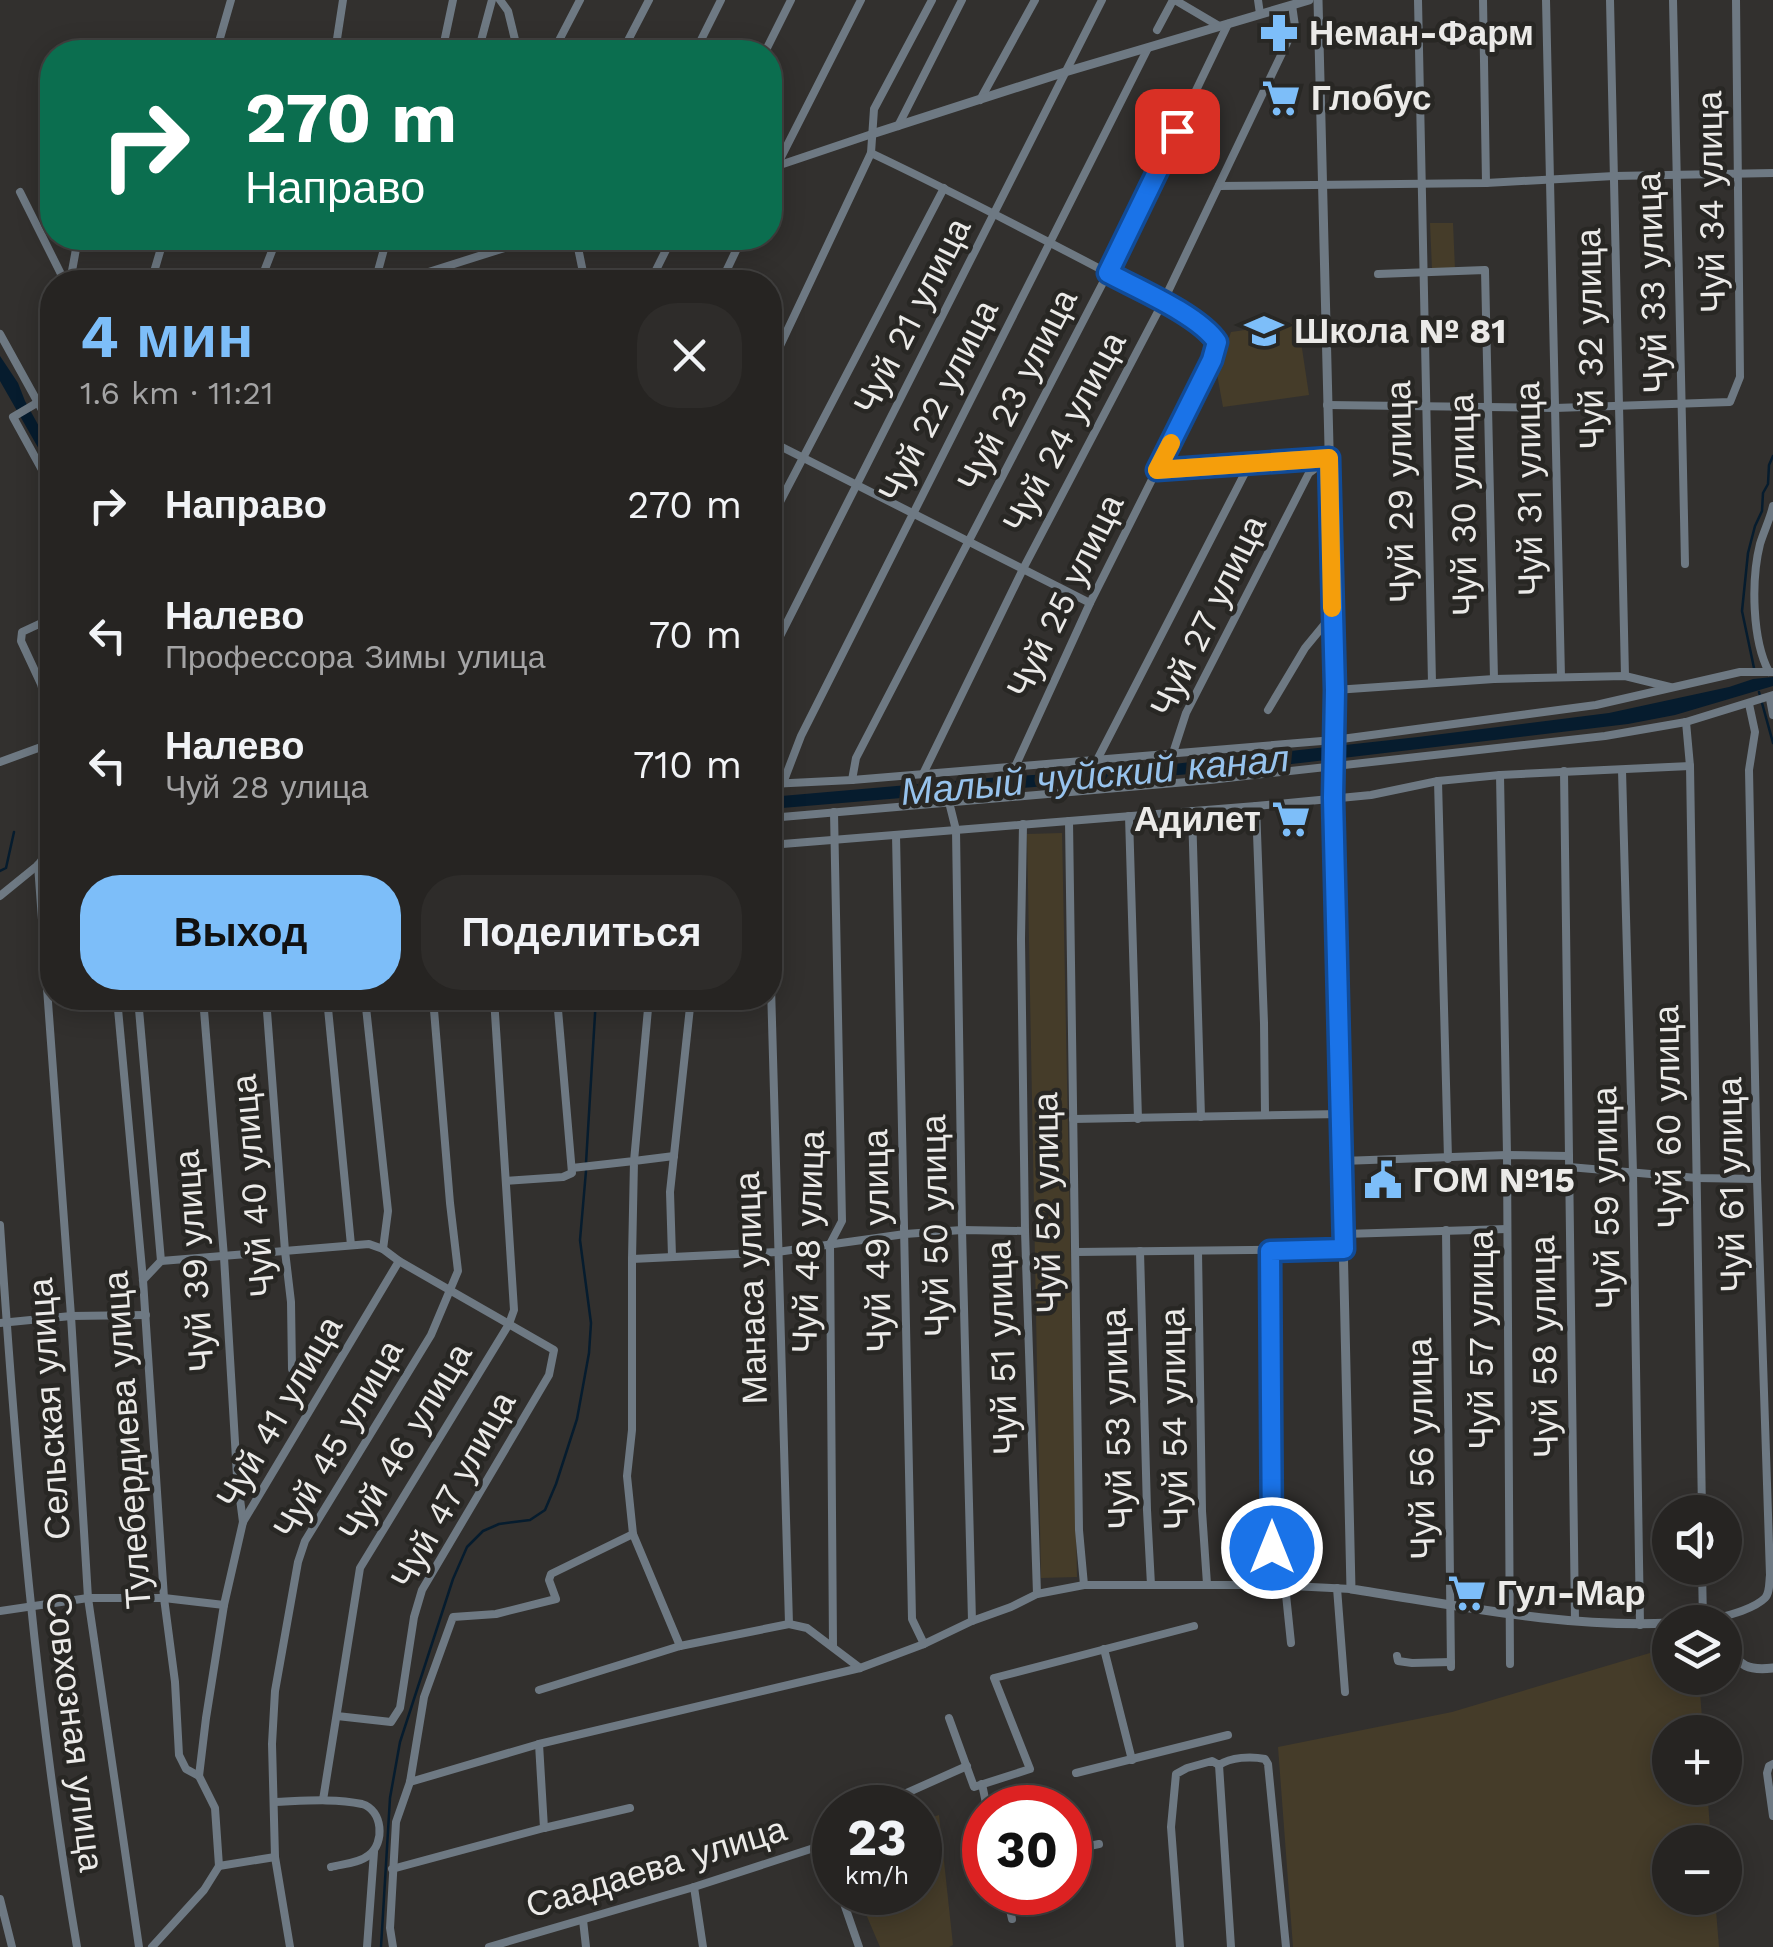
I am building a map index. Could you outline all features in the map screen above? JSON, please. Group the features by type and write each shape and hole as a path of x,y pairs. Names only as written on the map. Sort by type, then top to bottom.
{"street":[{"path":"219,40 230,0"},
{"path":"337,40 344,0"},
{"path":"445,40 454,0"},
{"path":"482,40 496,0 508,11 515,40"},
{"path":"508,11 513,0"},
{"path":"560,40 580,0"},
{"path":"628,40 649,0"},
{"path":"700,40 721,0"},
{"path":"771,40 792,0"},
{"path":"782,150 860,0"},
{"path":"782,341 871,154 874,109 932,0"},
{"path":"898,126 962,0"},
{"path":"980,100 1035,0"},
{"name":"Чуй 21 улица","path":"782,632 1102,0"},
{"path":"1157,30 1174,0 1224,25"},
{"path":"1258,0 1260,14"},
{"path":"782,164 1065,72 1309,0"},
{"path":"1318,0 1351,1589"},
{"name":"Чуй 29 улица","path":"1418,0 1432,684"},
{"path":"1483,0 1486,183"},
{"name":"Чуй 31 улица","path":"1546,0 1561,678"},
{"name":"Чуй 32 улица","path":"1610,0 1625,676"},
{"name":"Чуй 33 улица","path":"1673,0 1685,564"},
{"name":"Чуй 34 улица","path":"1683,402 1730,402 1740,377 1736,0"},
{"name":"Чуй 24 улица","path":"923,774 1219,186 1294,26 1292,4"},
{"name":"Чуй 23 улица","path":"852,780 856,758 1108,273 1224,25"},
{"name":"Чуй 22 улица","path":"784,782 801,736 1148,47"},
{"path":"871,154 1163,302"},
{"path":"1219,186 1486,183 1773,173"},
{"path":"782,498 944,188"},
{"path":"20,192 40,230"},
{"path":"435,270 498,250"},
{"name":"Чуй 30 улица","path":"1424,272 1485,270 1494,678"},
{"path":"1378,274 1424,272"},
{"name":"Чуй 25 улица","path":"1015,767 1090,603 1212,360 1217,342 1210,331 1163,302"},
{"path":"0,334 40,405"},
{"path":"38,401 13,417 40,466"},
{"path":"1327,405 1555,408 1683,402"},
{"path":"782,447 1090,603"},
{"path":"1157,470 1329,458"},
{"name":"Чуй 27 улица","path":"1174,753 1186,713 1309,472 1329,458"},
{"path":"1097,760 1250,465"},
{"path":"1771,672 1765,662 1755,605 1762,540 1773,506"},
{"path":"1762,540 1773,540"},
{"path":"1268,710 1304,648 1332,614"},
{"path":"40,624 22,632 20,642 40,682"},
{"path":"784,782 852,780 1334,740 1596,705 1740,672 1771,672"},
{"path":"1335,690 1494,678 1625,676 1674,688"},
{"path":"782,817 1210,780 1606,736 1686,722 1758,698 1772,697 1773,716"},
{"name":"Чуй 61 улица","path":"1742,1610 1765,1598 1770,1574 1757,1179 1750,770 1755,732 1749,704"},
{"name":"Чуй 60 улица","path":"1686,722 1690,766 1702,1495"},
{"path":"0,762 40,748"},
{"path":"782,844 1372,795 1438,781 1500,775 1690,766"},
{"name":"Чуй 59 улица","path":"1622,770 1634,1172 1640,1625"},
{"name":"Чуй 58 улица","path":"1564,772 1575,1621"},
{"name":"Чуй 57 улица","path":"1500,775 1510,1664"},
{"path":"1438,781 1448,1159"},
{"name":"Чуй 50 улица","path":"950,802 956,830 972,1621"},
{"path":"1256,806 1265,1114"},
{"path":"1192,811 1201,1117"},
{"name":"Чуй 48 улица","path":"833,1646 830,1244 842,1220 834,812"},
{"path":"1129,816 1138,1120"},
{"name":"Чуй 52 улица","path":"1068,821 1084,1585"},
{"name":"Чуй 51 улица","path":"1023,824 1026,1231 1037,1594"},
{"name":"Чуй 49 улица","path":"896,835 912,1620 924,1644"},
{"path":"0,896 40,862"},
{"name":"Сельская улица","path":"38,865 40,892"},
{"name":"Сельская улица","path":"49,1010 88,1598 139,1947"},
{"name":"Тулебердиева улица","path":"118,1010 144,1280 164,1598 179,1755 186,1768 199,1776 216,1808 219,1866"},
{"path":"139,1010 161,1261"},
{"name":"Чуй 39 улица","path":"203,1010 224,1257 236,1476 244,1522"},
{"name":"Чуй 40 улица","path":"267,1010 284,1251 292,1302 292,1369"},
{"path":"328,1010 350,1245"},
{"path":"366,1010 388,1211 383,1249"},
{"name":"Чуй 45 улица","path":"290,1947 276,1857 272,1744 275,1692 298,1562 305,1541 431,1335 458,1270 434,1010"},
{"name":"Чуй 46 улица","path":"322,1800 360,1568 514,1310 495,1010"},
{"path":"506,1178 572,1173 558,1010"},
{"path":"647,1010 634,1161 632,1430 628,1476 634,1534 680,1646"},
{"path":"672,1256 670,1192 690,1010"},
{"name":"Манаса улица","path":"771,1010 789,1624"},
{"path":"1073,1119 1341,1114"},
{"path":"572,1168 674,1156"},
{"path":"1342,1161 1569,1156"},
{"path":"1569,1167 1757,1179"},
{"name":"Совхозная улица","path":"0,1225 3,1323 31,1606 77,1947"},
{"path":"632,1258 777,1252 962,1230 1026,1231"},
{"name":"Чуй 56 улица","path":"1396,1656 1398,1661 1451,1664 1446,1230"},
{"path":"1344,1234 1507,1230"},
{"path":"144,1280 161,1261 369,1244 509,1324"},
{"path":"1076,1252 1344,1249"},
{"name":"Чуй 53 улица","path":"1140,1251 1152,1585"},
{"path":"1270,1251 1272,1584"},
{"name":"Чуй 54 улица","path":"1198,1252 1202,1511 1207,1584"},
{"name":"Чуй 41 улица","path":"199,1776 224,1606 244,1522 399,1261"},
{"path":"3,1323 71,1316 146,1315"},
{"name":"Чуй 47 улица","path":"337,1716 391,1722 400,1708 422,1590 548,1375 554,1350 509,1324"},
{"path":"393,1947 390,1928 396,1822 410,1782 424,1698 453,1617 496,1614 556,1599 549,1580 551,1574 634,1534"},
{"path":"410,1782 539,1744 860,1668 1037,1594 1084,1585 1272,1584 1338,1588 1575,1621 1652,1625"},
{"path":"1285,1585 1291,1644"},
{"path":"1338,1588 1344,1692"},
{"path":"0,1611 88,1598 164,1598 224,1606"},
{"path":"539,1690 680,1646 789,1624 807,1628 860,1668"},
{"path":"949,1718 974,1787 1030,1769 994,1678 1194,1626"},
{"path":"1104,1649 1132,1760"},
{"path":"1742,1665 1756,1670 1773,1668"},
{"path":"1076,1773 1228,1735"},
{"path":"539,1744 544,1828"},
{"path":"1180,1947 1171,1827 1176,1774 1212,1761 1219,1764 1258,1758 1268,1764 1286,1947"},
{"path":"1219,1764 1231,1947"},
{"path":"1773,1764 1767,1773 1773,1816"},
{"path":"923,1785 966,1766"},
{"path":"275,1802 322,1800 366,1805 377,1814 378,1846 366,1858 332,1868"},
{"path":"392,1868 630,1808"},
{"path":"1092,1846 1100,1844"},
{"name":"Саадаева улица","path":"489,1947 812,1848"},
{"path":"367,1947 374,1850"},
{"path":"152,1947 204,1890 219,1866 276,1857"},
{"path":"694,1887 703,1947"},
{"path":"0,1899 12,1947"},
{"path":"848,1915 860,1947"},
{"path":"1011,1915 1012,1919"},
{"path":"583,1920 586,1947"}],"shaded area":[{"path":"1430,223 1453,223 1455,269 1432,269"},
{"path":"1298,322 1309,395 1223,407 1217,374 1231,332"},
{"path":"1062,833 1077,1577 1041,1578 1027,834"},
{"path":"1652,1652 1652,1695 1700,1695 1702,1715 1652,1715 1652,1805 1708,1805 1710,1825 1652,1825 1652,1915 1716,1915 1719,1947 1293,1947 1278,1747 1452,1712"},
{"path":"942,1843 953,1945 880,1947 866,1915 942,1915"}],"water":[{"path":"0,356 40,428 40,451 0,381"},
{"name":"Малый чуйский канал","path":"1773,677 1773,686 1675,715 1628,724 1250,769 782,808 782,796 1119,770 1609,713"}],"waterway":[{"path":"1754,668 1742,611 1748,553 1762,511 1773,456"},
{"path":"1759,692 1773,743"},
{"path":"0,871 6,868 14,832"},
{"path":"586,1163 595,1010"},
{"path":"381,1947 390,1798 400,1742 453,1579 467,1547 483,1531 499,1524 530,1520 545,1510 577,1419 591,1323 580,1240 586,1171"}],"slow traffic":[{"path":"1171,443 1157,470 1329,458 1332,608"}],"place":[{"name":"Неман-Фарм","path":"1279,33"},
{"name":"Глобус","path":"1281,98"},
{"name":"Школа № 81","path":"1264,331"},
{"name":"Адилет","path":"1291,819"},
{"name":"ГОМ №15","path":"1383,1180"},
{"name":"Гул-Мар","path":"1467,1593"}],"route":[{"path":"1177,131 1108,273 1210,331 1217,342 1212,360 1157,470 1329,458 1344,1249 1270,1251 1272,1548"}]}
